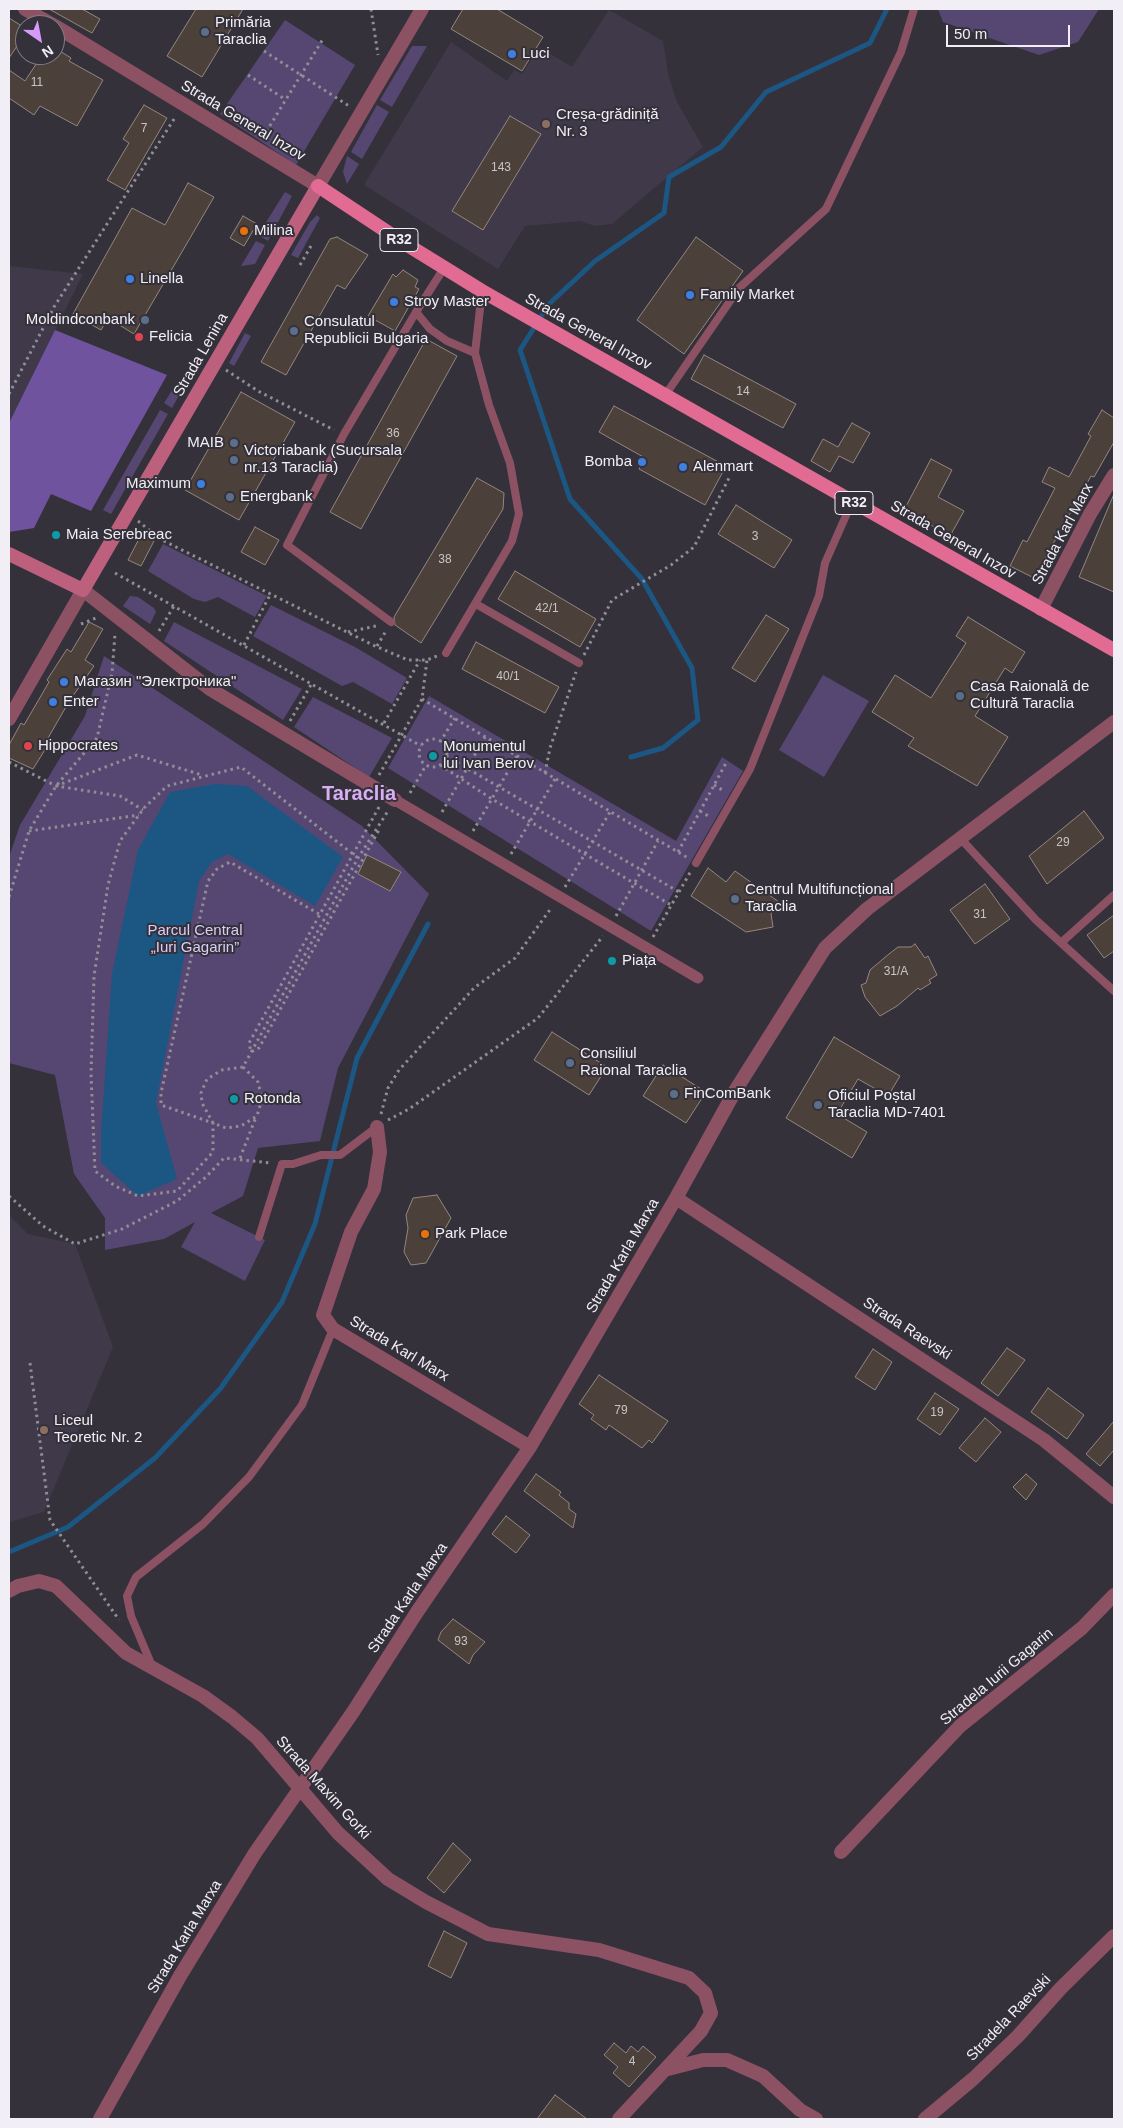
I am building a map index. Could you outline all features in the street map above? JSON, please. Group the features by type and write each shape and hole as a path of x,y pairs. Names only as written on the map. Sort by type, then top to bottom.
{"main road":[{"name":"Strada General Inzov","path":"318,186 444,268 1114,650"},
{"name":"Strada Lenina","path":"83,590 318,186"},
{"path":"9,554 83,590"}],"street":[{"name":"Strada Lenina","path":"318,186 422,9"},
{"name":"Strada General Inzov","path":"65,33 318,186"},
{"name":"Strada Karl Marx","path":"1041,609 1090,514 1114,475"},
{"name":"Strada Lenina","path":"9,719 83,590"},
{"path":"83,590 114,620 152,644 210,689 372,787 698,978"},
{"name":"Strada Karla Marxa","path":"100,2119 180,1976 255,1853 353,1712 417,1612 530,1447 676,1198 736,1091 825,948 867,909 1114,722"},
{"name":"Strada Karl Marx","path":"377,1127 380,1152 374,1189 351,1232 323,1315 333,1329 530,1447"},
{"name":"Strada Raevski","path":"676,1198 1044,1440 1114,1497"},
{"name":"Strada Maxim Gorki","path":"9,1591 18,1586 39,1581 56,1586 126,1653 203,1696 257,1738 338,1833 388,1878 426,1902 488,1934 599,1950 688,1978 705,1992 711,2013 701,2030 668,2069"},
{"name":"Stradela Iurii Gagarin","path":"841,1852 960,1726 1082,1628 1114,1595"},
{"name":"Stradela Raevski","path":"925,2119 973,2079 1018,2036 1061,1988 1114,1936"},
{"path":"619,2119 634,2101 668,2069 703,2060 727,2060 763,2076 800,2110 816,2119"}],"lane":[{"path":"666,394 740,288 826,209 901,52 914,9"},
{"path":"391,622 287,544 344,434 444,268"},
{"path":"446,653 512,541 519,514 510,463 490,405 476,353 482,290"},
{"path":"416,312 430,329 447,341 476,353"},
{"path":"696,863 750,769 819,596 825,563 852,502"},
{"path":"476,604 579,663"},
{"path":"961,839 1036,920 1114,991"},
{"path":"1062,942 1114,895"},
{"path":"259,1237 282,1164 293,1164 321,1154 340,1155 377,1127"},
{"path":"152,1667 131,1616 127,1596 136,1577 203,1524 249,1477 302,1404 333,1329"}],"path":[{"path":"371,9 381,78"},
{"path":"262,140 323,39"},
{"path":"264,51 360,114"},
{"path":"248,75 286,100"},
{"path":"9,394 54,307 183,104"},
{"path":"300,265 311,246"},
{"path":"215,362 258,390 344,434"},
{"path":"545,772 550,748 579,663 612,600 671,565 694,547 730,476"},
{"path":"128,513 160,539 408,660 427,660 446,653"},
{"path":"137,537 139,533"},
{"path":"115,573 384,723 421,746"},
{"path":"244,645 271,594"},
{"path":"152,644 174,606"},
{"path":"9,897 29,831 56,786 97,738 112,673 114,620 90,618 76,630"},
{"path":"348,632 391,622"},
{"path":"377,646 391,622"},
{"path":"384,723 420,660"},
{"path":"372,787 422,699 427,660"},
{"path":"283,734 312,683"},
{"path":"422,699 696,863 646,948"},
{"path":"440,742 455,718"},
{"path":"435,824 485,737"},
{"path":"429,740 440,742 444,746 446,756 440,765 436,767 426,765 420,757 421,746 429,740"},
{"path":"56,786 137,755 203,775"},
{"path":"446,756 679,892"},
{"path":"466,842 517,756"},
{"path":"9,762 56,786 120,796 143,810"},
{"path":"678,852 726,763"},
{"path":"251,1052 249,1043 352,854 426,765"},
{"path":"440,765 492,799 671,906"},
{"path":"243,1067 222,1070 207,1079 202,1093 202,1103 213,1123 213,1152 177,1191 138,1196 114,1186 96,1171 91,1074 94,976 108,885 120,841 143,810 167,786 203,775 241,767 358,858"},
{"path":"505,865 555,779"},
{"path":"243,1067 358,858 395,800"},
{"path":"377,1127 388,1088 399,1070 474,988 515,958 559,896 610,812"},
{"path":"29,831 140,815"},
{"path":"251,1052 259,1048 380,828"},
{"path":"377,1127 409,1109 538,1018 610,926 658,840"},
{"path":"257,1116 241,1126 226,1128 161,1105 161,1093 208,881 218,869 230,862 319,914"},
{"path":"240,1158 262,1099 258,1082 243,1067"},
{"path":"9,1196 43,1226 75,1244 122,1229 177,1201 206,1177 224,1158 240,1158 282,1164"},
{"path":"30,1363 50,1520 124,1626"}],"shaded area":[{"name":"Creșa-grădiniță Nr. 3","path":"609,10 663,41 668,74 677,102 703,147 612,224 595,226 580,221 525,226 498,269 364,185 451,42 507,81 514,70 522,74 539,47 572,67"},
{"path":"9,266 83,274 9,423"},
{"path":"55,330 167,375 91,511 51,494 34,528 9,532 9,423"},
{"name":"Liceul Teoretic Nr. 2","path":"9,1215 28,1234 75,1244 113,1347 44,1512 9,1522"}],"green space":[{"path":"938,9 1099,9 1078,42 1039,55 943,22"},
{"path":"285,20 355,65 296,165 220,114"},
{"path":"412,46 427,46 392,107 380,100"},
{"path":"377,105 389,112 362,159 351,152"},
{"path":"347,156 359,164 347,184 343,172"},
{"path":"285,192 292,196 268,241 258,235"},
{"path":"317,215 320,218 298,258 291,255 310,222"},
{"path":"256,241 265,245 255,264 241,266"},
{"path":"245,333 251,336 234,366 229,363"},
{"path":"174,387 182,390 172,408 164,403"},
{"path":"160,410 168,414 111,514 103,510"},
{"path":"163,544 267,596 255,617 218,597 205,602 194,599 148,571"},
{"path":"130,596 138,597 154,608 156,612 150,624 123,606"},
{"path":"271,605 355,647 407,678 392,704 353,682 342,686 253,636"},
{"path":"174,622 302,689 283,720 164,641"},
{"name":"Parcul Central „Iuri Gagarin”","path":"104,656 362,826 429,894 338,1068 320,1141 258,1148 243,1196 211,1213 265,1240 245,1281 181,1247 195,1222 164,1239 105,1250 105,1218 74,1174 55,1075 9,1063 9,857 20,825 85,716"},
{"path":"823,675 869,701 824,777 779,750"},
{"path":"429,696 676,841 722,757 743,771 651,931 388,768"},
{"path":"313,697 392,738 369,777 294,727"}],"water":[{"path":"215,784 247,786 343,857 315,906 228,854 212,862 199,881 156,1103 177,1179 138,1196 101,1163 101,1133 112,974 138,850 170,792"}],"building":[{"path":"49,9 82,9 100,19 92,33 65,18 65,15 60,15"},
{"name":"Primăria Taraclia","path":"196,9 243,9 202,77 167,56"},
{"name":"Luci","path":"463,9 497,9 543,37 522,71 451,29"},
{"path":"9,18 15,22 15,49 9,58"},
{"path":"65,54 71,58 69,61 103,80 77,126 40,106 34,115 9,98 9,70 25,81 35,65 65,65"},
{"path":"144,105 167,118 125,190 107,180 129,143 123,139"},
{"path":"510,116 541,134 483,230 452,211"},
{"path":"188,183 214,197 134,334 108,318 101,330 73,314 132,208 165,225"},
{"name":"Milina","path":"243,216 257,224 244,246 230,238"},
{"path":"337,237 368,255 345,289 337,285 286,375 261,362 330,239"},
{"name":"Family Market","path":"696,237 743,271 684,354 637,320"},
{"name":"Stroy Master","path":"403,270 418,280 415,287 419,289 395,331 368,316 393,274 396,277"},
{"path":"426,339 457,356 361,529 330,512"},
{"path":"704,355 796,404 783,428 691,379"},
{"path":"241,392 295,422 239,520 185,490"},
{"name":"Alenmart","path":"614,406 726,466 705,505 639,469 645,458 599,432"},
{"path":"1102,410 1114,418 1114,442 1094,477 1091,476 1034,578 1010,566 1023,540 1027,542 1055,488 1042,482 1049,467 1069,477 1091,436 1088,434"},
{"path":"852,423 870,433 853,463 839,456 830,472 811,461 823,439 838,447"},
{"path":"931,459 952,470 938,497 964,511 950,536 904,510"},
{"path":"477,478 504,493 503,509 421,643 395,625 394,617"},
{"path":"1114,494 1114,592 1079,577"},
{"path":"736,505 792,540 774,568 718,534"},
{"path":"255,527 279,540 265,565 241,552"},
{"path":"141,535 154,541 141,566 128,560"},
{"path":"515,571 596,619 580,647 498,599"},
{"path":"766,615 789,629 755,682 732,668"},
{"name":"Casa Raională de Cultură Taraclia","path":"968,617 1025,652 1012,673 1005,668 975,716 1008,737 977,786 908,746 914,738 872,712 895,675 931,698 966,643 956,636"},
{"path":"89,622 103,629 85,660 94,666 70,700 48,738 51,740 33,769 9,758 9,745 21,723 24,725 49,682 47,680 67,649 71,652"},
{"path":"476,642 559,687 545,713 462,669"},
{"path":"1084,811 1104,838 1047,884 1029,856"},
{"path":"367,855 401,872 390,891 358,874"},
{"name":"Centrul Multifuncțional Taraclia","path":"708,868 726,882 735,871 779,902 771,914 773,927 746,932 691,896"},
{"path":"985,884 1010,919 975,944 950,910"},
{"path":"1114,915 1114,951 1104,958 1087,935"},
{"path":"915,944 925,958 928,956 937,975 929,980 931,983 920,990 918,988 897,1006 880,1016 865,997 861,985 866,983 870,970 898,947 911,947"},
{"name":"Consiliul Raional Taraclia","path":"552,1032 607,1067 589,1095 534,1060"},
{"name":"Oficiul Poștal Taraclia MD-7401","path":"834,1037 900,1076 888,1096 858,1079 837,1114 867,1132 852,1158 786,1118"},
{"name":"FinComBank","path":"663,1065 706,1092 686,1123 643,1096"},
{"name":"Park Place","path":"437,1195 451,1218 426,1263 411,1265 404,1252 408,1228 406,1215 413,1198"},
{"path":"1007,1348 1025,1360 998,1396 981,1383"},
{"path":"873,1349 892,1362 875,1390 855,1377"},
{"path":"599,1375 668,1421 652,1443 649,1440 642,1448 609,1425 606,1430 591,1419 594,1415 579,1404"},
{"path":"1048,1388 1084,1415 1067,1439 1031,1412"},
{"path":"935,1393 959,1409 940,1435 917,1419"},
{"path":"985,1418 1001,1432 976,1462 959,1448"},
{"path":"1114,1421 1114,1450 1100,1466 1086,1454"},
{"path":"536,1474 561,1492 559,1495 569,1503 569,1509 576,1514 573,1528 524,1491"},
{"path":"1026,1474 1037,1484 1026,1500 1013,1487"},
{"path":"506,1516 530,1535 516,1553 492,1534"},
{"path":"453,1619 485,1642 473,1655 469,1664 438,1640 441,1632"},
{"path":"453,1843 471,1860 444,1893 427,1878"},
{"path":"444,1931 467,1943 451,1978 428,1966"},
{"path":"614,2043 626,2053 631,2046 638,2052 643,2046 656,2057 629,2087 613,2073 618,2067 604,2055"},
{"path":"555,2095 587,2119 537,2119"}],"waterway":[{"path":"631,757 663,748 698,720 692,668 642,579 570,499 520,350 549,304 595,261 664,213 669,177 721,147 766,92 870,43 887,9"},
{"path":"9,1552 68,1527 155,1458 220,1389 282,1302 315,1224 357,1058 428,924"}],"place":[{"name":"Primăria Taraclia","path":"205,32"},
{"name":"Luci","path":"512,54"},
{"name":"Creșa-grădiniță Nr. 3","path":"546,124"},
{"name":"Milina","path":"244,231"},
{"name":"Linella","path":"130,279"},
{"name":"Family Market","path":"690,295"},
{"name":"Stroy Master","path":"394,302"},
{"name":"Moldindconbank","path":"145,320"},
{"name":"Consulatul Republicii Bulgaria","path":"294,331"},
{"name":"Felicia","path":"139,337"},
{"name":"MAIB","path":"234,443"},
{"name":"Victoriabank (Sucursala nr.13 Taraclia)","path":"234,460"},
{"name":"Bomba","path":"642,462"},
{"name":"Alenmart","path":"683,467"},
{"name":"Maximum","path":"201,484"},
{"name":"Energbank","path":"230,497"},
{"name":"Maia Serebreac","path":"56,535"},
{"name":"Магазин \"Электроника\"","path":"64,682"},
{"name":"Casa Raională de Cultură Taraclia","path":"960,696"},
{"name":"Enter","path":"53,702"},
{"name":"Hippocrates","path":"28,746"},
{"name":"Monumentul lui Ivan Berov","path":"433,756"},
{"name":"Centrul Multifuncțional Taraclia","path":"735,899"},
{"name":"Piața","path":"612,961"},
{"name":"Consiliul Raional Taraclia","path":"570,1063"},
{"name":"FinComBank","path":"674,1094"},
{"name":"Rotonda","path":"234,1099"},
{"name":"Oficiul Poștal Taraclia MD-7401","path":"818,1105"},
{"name":"Park Place","path":"425,1234"},
{"name":"Liceul Teoretic Nr. 2","path":"44,1430"}],"district":[{"name":"Taraclia","path":"359,794"}]}
